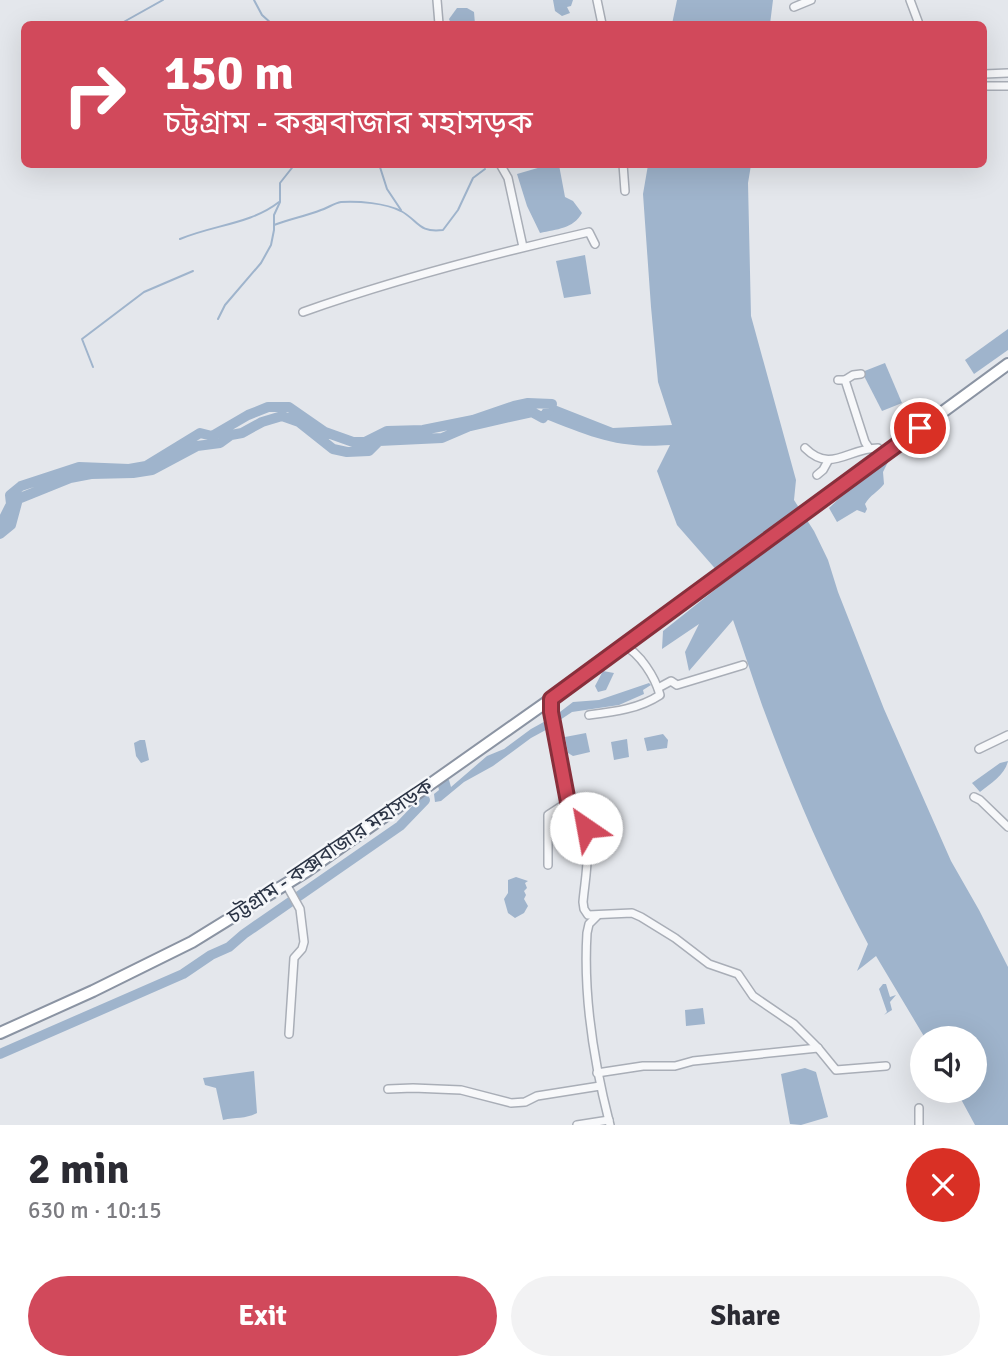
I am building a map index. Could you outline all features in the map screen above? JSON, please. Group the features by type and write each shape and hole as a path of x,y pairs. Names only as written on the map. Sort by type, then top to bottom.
{"highway":[{"name":"চট্টগ্রাম - কক্সবাজার মহাসড়ক","path":"0,1033 192,942 288,889 1008,364"}],"street":[{"path":"437,0 439,21"},
{"path":"597,0 601,21"},
{"path":"794,7 811,0"},
{"path":"910,0 918,21"},
{"path":"987,74 1008,72"},
{"path":"987,86 1008,86"},
{"path":"502,168 508,178 523,247"},
{"path":"624,168 625,191"},
{"path":"303,312 523,247 589,232 595,244"},
{"path":"861,374 841,380 869,448"},
{"path":"805,448 815,458 828,461 869,448 878,448 884,454"},
{"path":"817,475 828,461"},
{"path":"589,715 650,702 660,695 633,649 622,645"},
{"path":"658,688 671,681 677,685 743,665"},
{"path":"551,699 551,712 568,802 582,816 586,828 584,909 588,915 632,913 675,938 709,964 738,974 752,996 794,1024 836,1070 886,1066"},
{"path":"979,749 1008,735"},
{"path":"974,797 1008,827"},
{"path":"548,865 548,815 568,802"},
{"path":"288,889 300,910 304,942 302,949 293,958 289,1034"},
{"path":"577,1125 609,1123 597,1073 589,1005 586,945 589,924 597,916"},
{"path":"597,1073 818,1048"},
{"path":"388,1089 413,1087 461,1090 511,1103 600,1086"},
{"path":"919,1108 919,1125"}],"water":[{"path":"553,0 573,0 571,6 567,7 570,13 562,16 555,11"},
{"path":"677,0 773,0 770,21 673,21"},
{"path":"457,8 467,8 474,12 475,21 449,19"},
{"path":"538,168 560,168 565,197 573,201 582,213 569,225 540,233 527,206 517,174"},
{"path":"647,168 750,168 748,183 751,316 796,480 794,500 814,531 828,560 884,709 951,861 1008,967 1008,1125 975,1125 963,1103 987,1103 987,1026 918,1026 876,956 857,971 868,944 824,857 798,797 733,620 689,671 685,652 699,624 662,649 663,631 726,581 677,525 657,471 670,445 619,443 543,418 552,404 613,428 672,425 658,382 643,194"},
{"path":"585,255 591,294 564,298 556,261"},
{"path":"1008,329 1008,350 974,374 965,360"},
{"path":"885,363 902,403 882,411 862,372"},
{"path":"894,450 883,472 884,484 865,504 865,513 857,510 837,522 829,508"},
{"path":"603,671 614,673 606,690 598,692 595,686"},
{"path":"649,683 651,685 643,690 644,694 619,705 572,712 557,722 556,715 573,702 599,700"},
{"path":"551,718 555,725 464,782 441,801 435,802 434,794 445,779 449,780 451,787 487,756 504,749"},
{"path":"586,733 590,752 573,756 568,753 565,737"},
{"path":"663,734 668,740 667,748 647,751 644,738"},
{"path":"627,739 629,757 614,760 611,742"},
{"path":"145,740 149,760 141,763 136,756 134,743"},
{"path":"1008,761 1001,775 980,792 972,783 1000,763"},
{"path":"516,877 528,881 525,883 527,888 524,891 524,899 528,906 524,913 515,918 508,913 504,899 508,893 508,880"},
{"path":"886,984 890,997 896,995 890,1002 892,1010 884,1015 887,1012 879,989"},
{"path":"703,1008 705,1024 686,1026 685,1010"},
{"path":"805,1068 816,1072 828,1117 801,1125 790,1124 781,1074"},
{"path":"254,1071 257,1113 223,1120 216,1088 205,1085 203,1078"}],"waterway":[{"path":"125,21 163,0"},
{"path":"254,0 269,21"},
{"path":"218,319 225,305 261,263 271,245 274,215 280,202 280,183 292,168"},
{"path":"380,168 387,189 401,210"},
{"path":"274,225 338,203 356,202 395,208 423,228 443,230 458,210 473,178 485,169"},
{"path":"180,239 244,220 279,202"},
{"path":"93,367 82,339 144,292 193,271"},
{"path":"0,526 11,504 10,495 21,486 79,467 129,469 146,466 200,433 212,436 268,407 289,407 325,432 353,442 365,442 387,431 423,430 473,420 528,403 552,404 543,418 532,412 470,426 442,438 379,441 369,451 347,452 333,449 299,422 282,416 231,435 220,443 197,446 152,470 70,478 18,499 11,525 0,534"},
{"path":"0,1054 183,974 211,955 229,947 400,826 425,800"}],"route":[{"path":"586,828 582,816 568,802 551,712 551,699 920,428"}]}
